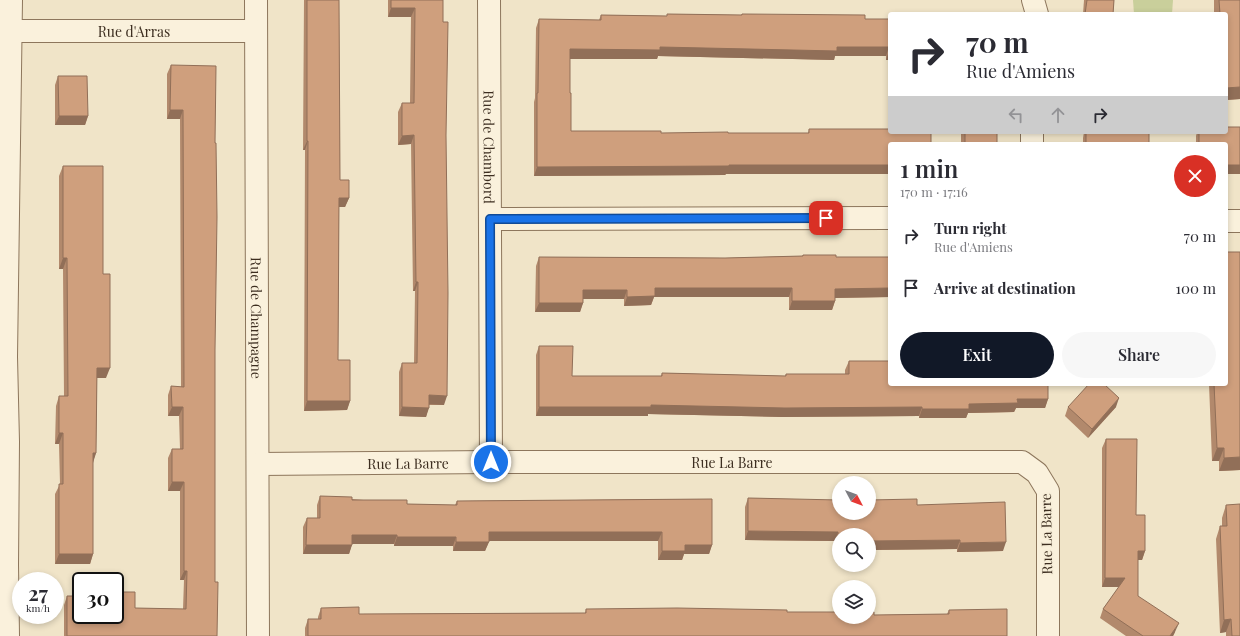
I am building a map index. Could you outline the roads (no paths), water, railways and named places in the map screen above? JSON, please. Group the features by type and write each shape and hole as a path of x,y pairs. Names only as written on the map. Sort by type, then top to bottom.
{"street":[{"path":"8,636 4,442 6,357 4,173 12,31 11,0"},
{"name":"Rue de Champagne","path":"256,0 258,636"},
{"name":"Rue de Chambord","path":"489,0 491,462"},
{"path":"1033,0 1036,12"},
{"name":"Rue d'Arras","path":"12,31 256,31"},
{"path":"490,219 888,218"},
{"path":"1228,221 1240,221"},
{"name":"Rue La Barre","path":"258,464 491,462 1022,462 1037,473 1048,491 1048,636"}]}
